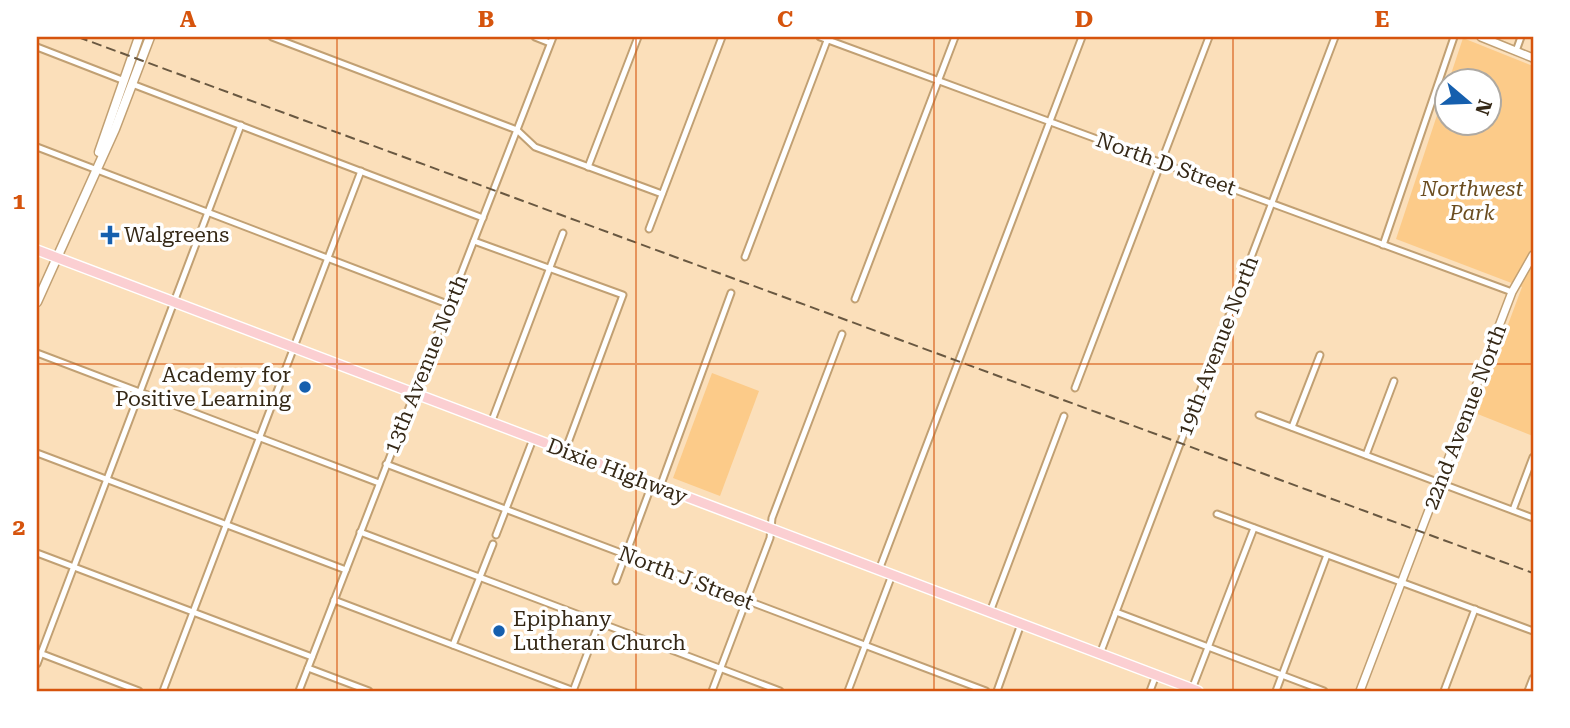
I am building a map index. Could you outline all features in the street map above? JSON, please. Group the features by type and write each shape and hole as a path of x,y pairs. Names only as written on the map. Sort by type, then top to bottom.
{"main road":[{"path":"37,302 56,257 66,243 94,168 105,125 139,37"},
{"path":"94,168 115,129 150,37"},
{"name":"Dixie Highway","path":"37,250 1195,690"}],"street":[{"path":"272,37 517,130 535,148 662,194"},
{"path":"534,37 552,40"},
{"path":"588,167 638,37"},
{"path":"649,229 722,37"},
{"name":"North D Street","path":"820,37 1512,292"},
{"path":"855,299 956,37"},
{"path":"879,570 1082,37"},
{"path":"1075,388 1209,37"},
{"name":"19th Avenue North","path":"1100,654 1335,37"},
{"path":"1383,244 1454,37"},
{"path":"1481,37 1533,58"},
{"path":"1516,51 1521,37"},
{"path":"745,257 828,38"},
{"name":"13th Avenue North","path":"299,691 552,40"},
{"path":"37,47 122,80"},
{"path":"132,84 483,218"},
{"path":"37,664 241,125"},
{"path":"37,147 450,305"},
{"path":"163,691 361,171"},
{"path":"491,423 563,233"},
{"path":"474,241 623,295 565,451"},
{"name":"22nd Avenue North","path":"1360,691 1512,292 1533,255"},
{"path":"616,581 731,293"},
{"path":"712,691 747,601 771,530 772,518 842,334"},
{"path":"37,353 379,483"},
{"path":"1292,427 1320,355"},
{"path":"1366,455 1394,381"},
{"path":"1259,415 1533,518"},
{"path":"990,612 1064,416"},
{"path":"496,535 533,439"},
{"path":"37,453 345,570"},
{"path":"1513,510 1533,457"},
{"name":"North J Street","path":"386,464 986,691"},
{"path":"1217,514 1533,631"},
{"path":"1195,690 1208,647 1254,528"},
{"path":"360,532 780,691"},
{"path":"453,645 492,544"},
{"path":"37,553 312,657"},
{"path":"1276,691 1327,555"},
{"path":"848,691 892,575"},
{"path":"334,600 574,691 599,623"},
{"path":"1444,691 1475,609"},
{"path":"1116,612 1324,691"},
{"path":"997,691 1021,624"},
{"path":"39,653 139,691"},
{"path":"308,668 369,691"},
{"path":"1150,691 1156,675"},
{"path":"1528,691 1533,678"}],"green space":[{"name":"Northwest Park","path":"1463,38 1533,66 1533,436 1475,413 1522,287 1396,239 1434,124 1434,136 1504,136 1504,66 1454,66"},
{"path":"712,373 759,391 720,496 673,478"}],"railway":[{"path":"78,37 1533,573"}],"place":[{"name":"Walgreens","path":"110,235"},
{"name":"Academy for Positive Learning","path":"305,387"},
{"name":"Epiphany Lutheran Church","path":"499,631"}]}
